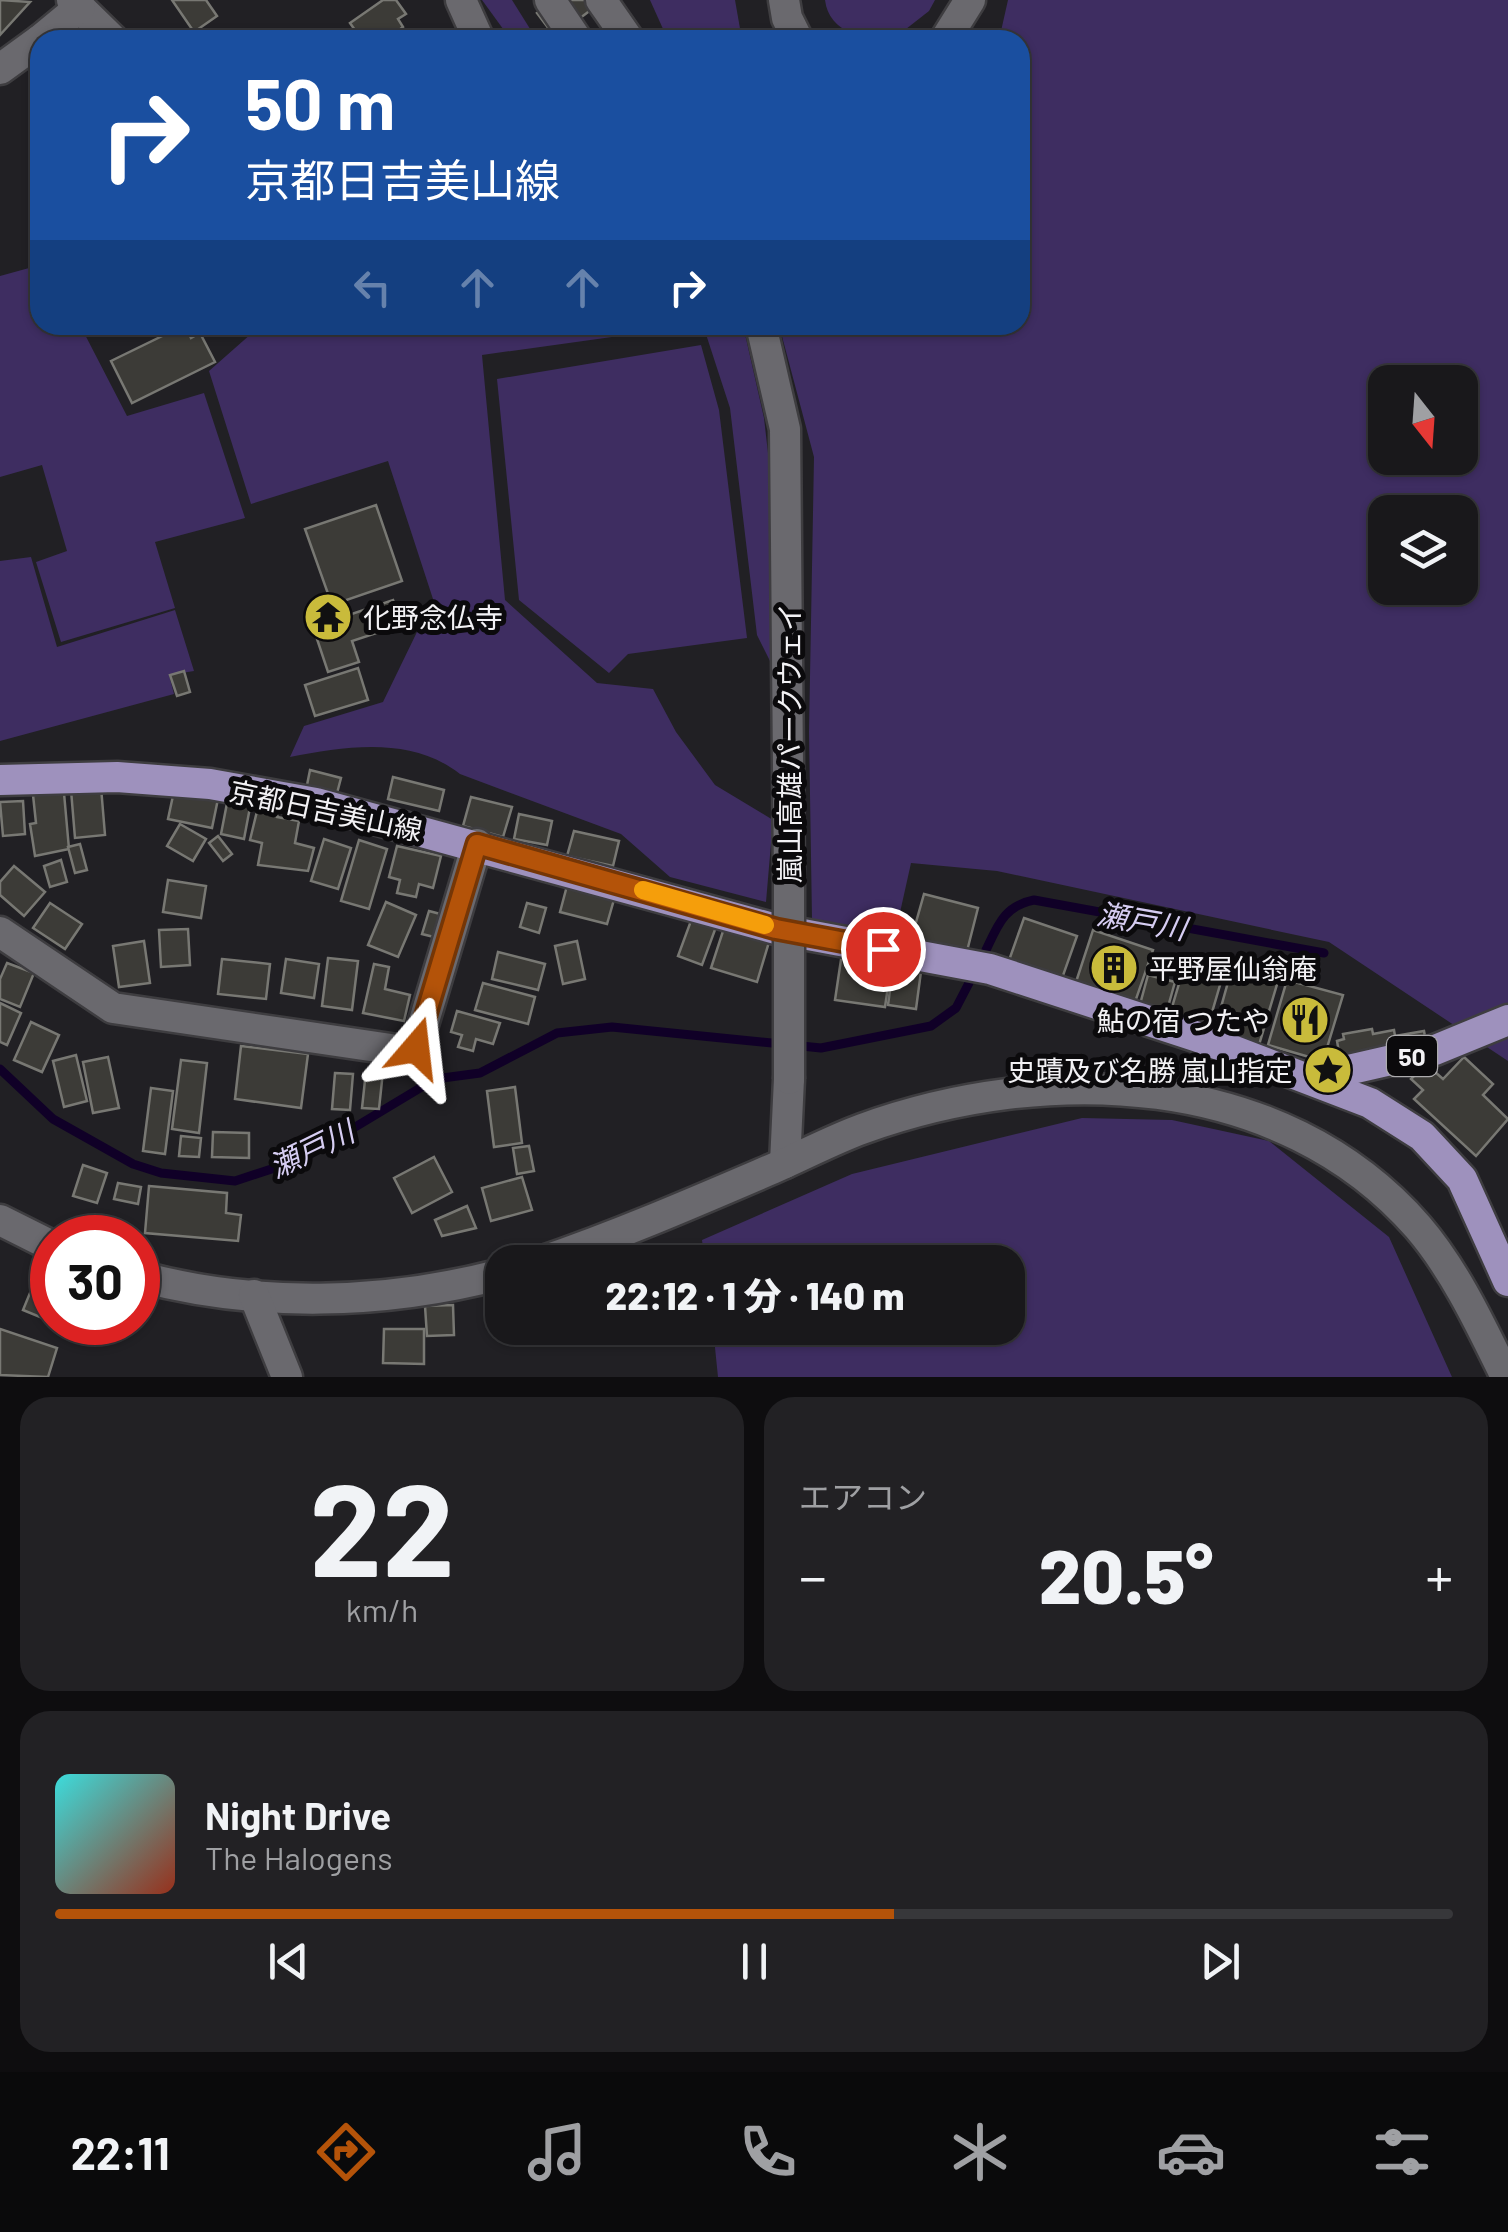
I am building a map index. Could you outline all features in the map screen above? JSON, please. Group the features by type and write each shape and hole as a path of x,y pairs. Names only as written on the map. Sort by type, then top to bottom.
{"main road":[{"name":"京都日吉美山線","path":"0,780 116,777 210,784 316,803 776,929 990,969 1313,1078 1398,1120 1443,1155 1462,1179 1508,1280"},
{"name":"50","path":"1313,1078 1436,1050 1508,1020"}],"street":[{"path":"461,0 474,30"},
{"path":"550,0 570,30"},
{"path":"601,0 622,30"},
{"path":"784,0 793,30"},
{"path":"951,30 970,0"},
{"path":"54,30 76,4 103,30"},
{"path":"0,69 30,52"},
{"name":"嵐山高雄パークウェイ","path":"763,335 786,447 789,1079 785,1163"},
{"path":"0,932 112,1008 410,1052 416,1048 477,844"},
{"path":"585,1245 860,1130 921,1110 1029,1093 1121,1088 1229,1106 1283,1127 1358,1170 1418,1226 1446,1265 1506,1377"},
{"path":"0,1220 30,1235"},
{"path":"160,1280 254,1296 333,1300 427,1290 485,1278"},
{"path":"254,1296 286,1377"}],"shaded area":[{"path":"482,0 512,0 531,30 504,30"},
{"path":"650,0 735,0 740,30 664,30"},
{"path":"825,0 935,0 929,11 905,30 846,30 828,11"},
{"path":"1008,0 1508,0 1508,1061 1329,942 997,871 911,863 895,935 812,919 809,732 814,457 782,335 1030,335 1030,30 1001,30"},
{"path":"30,268 30,335 85,335 127,416 204,393 245,518 155,542 175,608 61,642 36,562 67,551 42,465 0,477 0,276"},
{"path":"250,335 626,335 482,355 505,600 597,683 653,689 676,732 715,785 773,820 766,902 670,877 621,834 460,774 421,754 378,747 290,757 304,726 383,702 433,599 388,461 251,504 209,371"},
{"path":"706,335 745,335 764,418 772,488 774,669 757,635 730,408"},
{"path":"701,345 719,410 747,638 628,654 609,673 519,600 497,379"},
{"path":"31,557 57,647 175,610 194,671 169,675 174,694 0,741 0,561"},
{"path":"1082,1118 1172,1120 1269,1141 1389,1237 1452,1377 718,1377 715,1345 1025,1345 1025,1245 703,1245 702,1240 852,1174"}],"building":[{"path":"0,0 30,2 0,35"},
{"path":"172,0 206,0 217,16 193,30"},
{"path":"383,0 396,0 406,14 398,19 403,27 399,30 355,30 350,23"},
{"path":"555,0 604,0 564,30 550,30 537,13"},
{"path":"164,335 201,335 215,362 132,403 111,361"},
{"path":"376,505 402,581 332,605 305,529"},
{"path":"393,600 401,625 352,641 359,662 328,672 313,627"},
{"path":"358,668 368,700 315,716 305,685"},
{"path":"184,671 190,692 177,696 170,675"},
{"path":"310,770 341,778 336,797 306,790"},
{"path":"393,777 444,790 439,811 388,799"},
{"path":"101,787 105,835 75,838 71,790"},
{"path":"174,791 218,799 212,828 168,819"},
{"path":"64,793 69,849 35,856 30,824 36,823 33,795"},
{"path":"471,797 512,807 503,837 463,826"},
{"path":"228,798 251,802 244,839 221,834"},
{"path":"23,801 25,834 3,836 0,802"},
{"path":"259,803 279,808 277,817 299,821 295,843 314,848 308,871 258,865 262,843 250,840"},
{"path":"519,814 552,821 547,845 514,839"},
{"path":"180,824 206,839 193,861 167,846"},
{"path":"574,831 619,841 613,866 567,856"},
{"path":"218,836 232,854 223,861 209,843"},
{"path":"324,839 351,848 338,889 311,881"},
{"path":"359,840 387,849 369,909 341,901"},
{"path":"80,844 87,870 75,873 68,847"},
{"path":"397,846 441,856 433,888 419,884 416,897 397,893 400,880 389,877"},
{"path":"61,860 67,882 50,887 44,866"},
{"path":"14,866 45,892 24,916 0,895 0,882"},
{"path":"168,880 206,886 201,918 163,912"},
{"path":"568,882 615,896 607,924 560,912"},
{"path":"924,894 978,908 966,955 911,940"},
{"path":"386,902 416,915 398,957 368,945"},
{"path":"50,903 82,924 65,949 33,928"},
{"path":"527,903 546,908 539,933 520,927"},
{"path":"429,911 444,915 438,938 422,934"},
{"path":"692,918 716,927 702,965 678,956"},
{"path":"1024,918 1077,936 1060,984 1007,966"},
{"path":"724,928 769,942 757,982 711,968"},
{"path":"188,929 190,965 161,967 159,930"},
{"name":"平野屋仙翁庵","path":"1093,930 1153,950 1134,1005 1075,985"},
{"path":"144,941 150,983 119,987 113,946"},
{"path":"577,941 585,979 563,984 555,946"},
{"path":"498,952 545,964 538,990 492,979"},
{"path":"842,953 892,959 885,1007 835,1000"},
{"path":"1187,957 1225,968 1208,1026 1170,1014"},
{"path":"328,958 358,961 352,1010 322,1006"},
{"path":"222,959 270,964 266,999 218,994"},
{"path":"286,959 319,964 314,998 281,993"},
{"path":"894,960 922,964 916,1009 888,1005"},
{"path":"7,963 34,973 20,1007 0,999 0,979"},
{"path":"374,964 389,967 385,989 410,995 404,1021 363,1013"},
{"path":"1232,968 1278,981 1259,1045 1214,1032"},
{"path":"1148,975 1175,982 1166,1014 1139,1008"},
{"name":"鮎の宿 つたや","path":"1287,980 1343,995 1323,1061 1268,1045"},
{"path":"483,983 535,997 528,1024 475,1010"},
{"path":"0,1003 21,1013 7,1045 0,1042"},
{"path":"457,1011 500,1023 493,1044 476,1039 473,1051 458,1047 462,1035 451,1032"},
{"path":"31,1022 59,1035 42,1072 14,1060"},
{"path":"1372,1029 1373,1034 1394,1030 1395,1036 1424,1031 1427,1047 1341,1064 1337,1041 1344,1039 1343,1034"},
{"path":"241,1046 308,1054 301,1108 235,1099"},
{"path":"76,1055 87,1101 64,1107 53,1061"},
{"path":"108,1057 119,1108 93,1113 83,1062"},
{"path":"1464,1057 1493,1084 1483,1095 1508,1119 1476,1156 1414,1099 1423,1090 1411,1079 1426,1064 1443,1079"},
{"path":"181,1060 207,1063 199,1133 172,1129"},
{"path":"373,1061 384,1062 379,1109 362,1108 366,1071 372,1072"},
{"path":"335,1073 353,1074 350,1110 332,1109"},
{"path":"515,1087 522,1143 494,1147 487,1091"},
{"path":"151,1088 173,1091 165,1154 143,1151"},
{"path":"213,1132 249,1133 249,1158 212,1157"},
{"path":"181,1136 201,1138 199,1157 179,1156"},
{"path":"529,1146 534,1171 517,1174 513,1148"},
{"path":"434,1157 452,1192 412,1213 394,1178"},
{"path":"83,1165 107,1173 97,1203 73,1196"},
{"path":"522,1177 532,1210 491,1221 482,1188"},
{"path":"118,1183 141,1187 138,1204 114,1199"},
{"path":"149,1186 227,1193 226,1213 241,1215 238,1241 160,1234 160,1215 147,1215"},
{"path":"467,1206 476,1228 442,1236 435,1220"},
{"path":"30,1293 30,1313 23,1310"},
{"path":"453,1305 454,1335 427,1336 425,1306"},
{"path":"0,1329 30,1339 30,1345 57,1348 48,1377 0,1375"},
{"path":"384,1329 424,1329 424,1364 383,1363"}],"waterway":[{"name":"瀬戸川","path":"986,950 1009,912 1034,900 1324,953"},
{"name":"瀬戸川","path":"0,1069 53,1119 133,1164 161,1173 235,1181 302,1159 435,1079 480,1073 557,1033 612,1027 821,1048 931,1026 956,1008 969,983"}],"slow traffic":[{"path":"643,890 765,925"}],"place":[{"name":"化野念仏寺","path":"328,617"},
{"name":"平野屋仙翁庵","path":"1114,968"},
{"name":"鮎の宿 つたや","path":"1305,1020"},
{"name":"史蹟及び名勝 嵐山指定","path":"1328,1070"}],"route":[{"path":"416,1048 477,844 776,929 883,949"}]}
